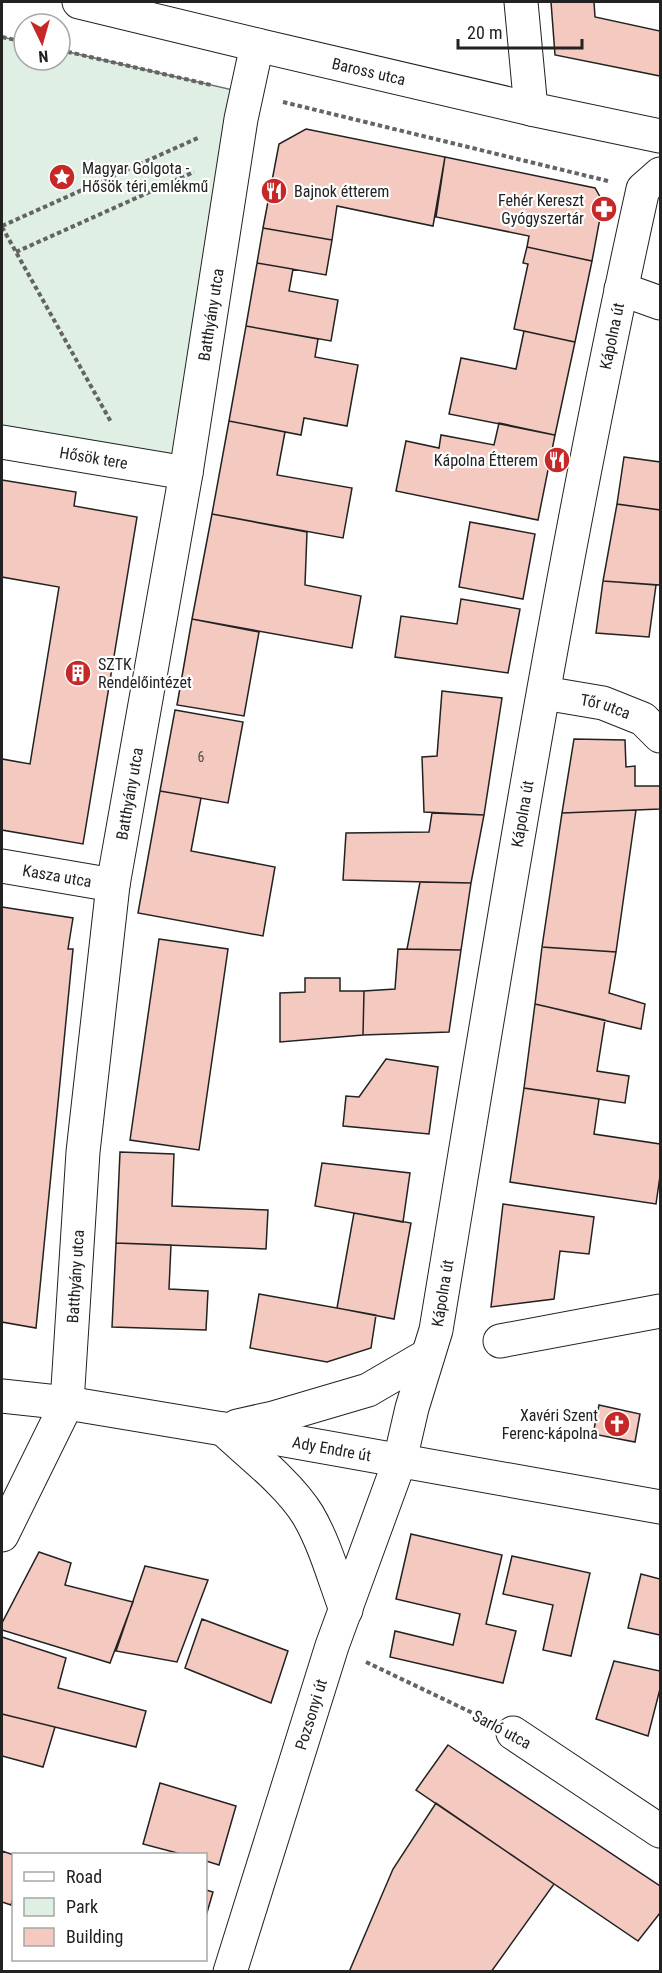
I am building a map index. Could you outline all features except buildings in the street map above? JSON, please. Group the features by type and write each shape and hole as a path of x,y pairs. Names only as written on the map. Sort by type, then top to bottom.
{"street":[{"name":"Baross utca","path":"85,2 531,109 660,136"},
{"path":"521,2 531,109"},
{"name":"Batthyány utca","path":"2,1535 67,1404 83,1152 113,885 186,473 243,106 257,45"},
{"name":"Kápolna út","path":"400,1460 412,1408 436,1330 527,779 585,463 621,289 652,182"},
{"path":"621,289 660,303"},
{"name":"Hősök tere","path":"2,442 186,473"},
{"name":"Tőr utca","path":"544,693 603,703 643,719 660,736"},
{"name":"Kasza utca","path":"2,866 113,885"},
{"path":"500,1341 660,1311"},
{"path":"223,1429 273,1418 368,1390 428,1355"},
{"name":"Ady Endre út","path":"2,1396 223,1429 660,1507"},
{"path":"223,1429 277,1479 306,1513 318,1534 346,1610"},
{"name":"Pozsonyi út","path":"230,1971 332,1647 400,1460"},
{"name":"Sarló utca","path":"513,1733 660,1832"}],"path":[{"path":"72,54 243,106 652,182"},
{"path":"134,464 2,227 243,106"},
{"path":"16,252 236,153"},
{"name":"Sarló utca","path":"332,1647 513,1733"}],"green space":[{"path":"2,37 12,39 12,72 72,72 72,53 246,93 186,473 2,442"}],"place":[{"name":"Magyar Golgota - Hősök téri emlékmű","path":"62,177"},
{"name":"Bajnok étterem","path":"274,191"},
{"name":"Fehér Kereszt Gyógyszertár","path":"604,209"},
{"name":"Kápolna Étterem","path":"557,460"},
{"name":"SZTK Rendelőintézet","path":"78,673"},
{"name":"Xavéri Szent Ferenc-kápolna","path":"617,1424"}]}
